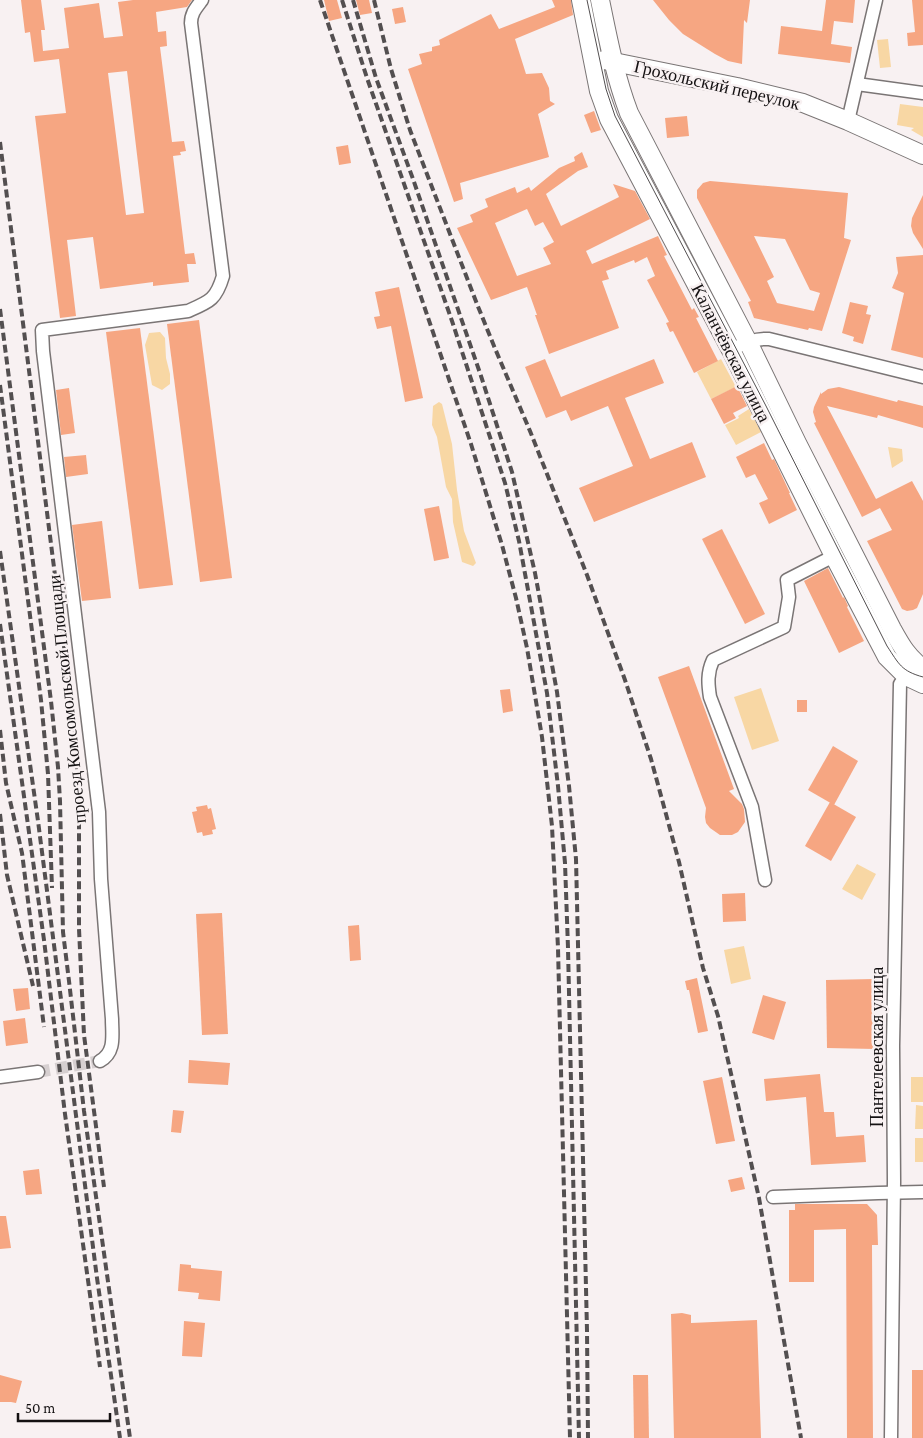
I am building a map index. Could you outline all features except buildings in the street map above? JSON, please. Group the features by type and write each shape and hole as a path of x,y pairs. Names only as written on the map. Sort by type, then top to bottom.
{"main road":[{"name":"Каланчёвская улица","path":"581,0 599,91 609,119 887,656 915,675 923,684"},
{"name":"Каланчёвская улица","path":"600,0 619,86 629,113 748,342 797,443 904,650 923,669"},
{"name":"Грохольский переулок","path":"592,58 758,91 802,103 848,121 923,155"}],"street":[{"name":"проезд Комсомольской Площади","path":"100,1061 112,1050 112,1019 101,879 99,812 44,360 42,330 188,311 210,302 220,289 223,276 191,23 191,16 202,0"},
{"path":"848,121 876,0"},
{"path":"857,84 923,93"},
{"path":"730,350 758,339 769,339 923,377"},
{"path":"766,880 752,807 710,698 708,686 709,669 713,660 784,627 789,597 787,580 834,556"},
{"name":"Пантелеевская улица","path":"892,1438 894,1036 900,684 915,675"},
{"path":"0,1077 38,1072"},
{"path":"773,1197 923,1192"}],"shaded area":[{"path":"888,39 891,67 880,68 877,40"},
{"path":"900,104 923,107 923,137 911,130 914,128 897,125"},
{"path":"160,332 165,338 166,358 170,374 170,384 162,390 152,385 145,345 149,333"},
{"path":"721,359 736,387 711,399 697,372"},
{"path":"439,402 442,404 452,444 464,531 476,563 473,566 462,562 453,522 452,499 446,487 437,437 432,425 433,406"},
{"path":"749,409 761,432 736,445 725,425 739,418 738,416"},
{"path":"888,447 902,449 903,461 892,468"},
{"path":"761,688 779,741 752,750 734,697"},
{"path":"857,864 876,874 862,900 842,889"},
{"path":"744,946 751,979 731,984 724,950"},
{"path":"911,1077 923,1077 923,1102 911,1102"},
{"path":"916,1105 923,1106 923,1129 915,1129"},
{"path":"915,1138 923,1138 923,1162 915,1162"}],"tunnel":[{"path":"38,1072 100,1061"}],"tram line":[{"path":"587,0 606,89 615,116 766,406 887,646 901,666 923,677"}],"railway":[{"path":"320,0 471,444 502,545 527,648 542,737 552,826 558,948 570,1438"},
{"path":"342,0 367,78 452,321 505,483 519,541 547,693 565,863 579,1438"},
{"path":"353,0 376,78 413,179 512,472 535,573 557,692 576,859 588,1438"},
{"path":"374,0 391,69 410,130 477,304 587,575 651,759 679,862 703,968 718,1016 759,1198 801,1438"},
{"path":"0,142 75,733 79,804 79,929 84,1035 104,1187"},
{"path":"0,309 58,767 63,932 84,1111 130,1438"},
{"path":"0,385 41,700 48,774 52,888"},
{"path":"0,551 120,1438"},
{"path":"0,624 100,1367"},
{"path":"0,730 6,783 22,853 44,1027"},
{"path":"0,814 7,875 33,986"}]}
